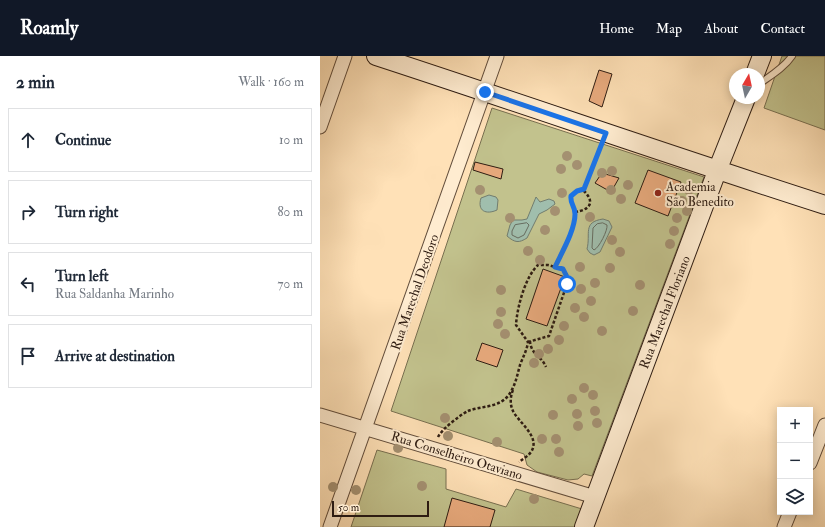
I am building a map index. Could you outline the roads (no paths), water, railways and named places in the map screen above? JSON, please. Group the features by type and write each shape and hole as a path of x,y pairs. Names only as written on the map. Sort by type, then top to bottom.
{"main road":[{"path":"376,56 717,171 825,205"},
{"path":"757,68 762,56"},
{"name":"Rua Marechal Floriano","path":"584,527 717,171 744,104"}],"street":[{"path":"320,128 345,56"},
{"name":"Rua Marechal Deodoro","path":"330,527 497,56"},
{"name":"Rua Conselheiro Otaviano","path":"320,415 595,497"},
{"path":"813,455 825,425"},
{"path":"784,527 789,515"}],"lane":[{"path":"765,80 781,68 792,56"}],"water":[{"path":"489,195 496,197 498,200 497,210 486,212 481,209 480,202 481,198"},
{"path":"536,197 540,202 549,199 554,201 555,204 539,214 527,238 522,241 512,240 507,236 510,225 513,220 527,219"},
{"path":"603,219 609,221 612,227 600,252 594,255 587,249 590,226 592,223"}],"place":[{"name":"Academia São Benedito","path":"658,193"}]}
